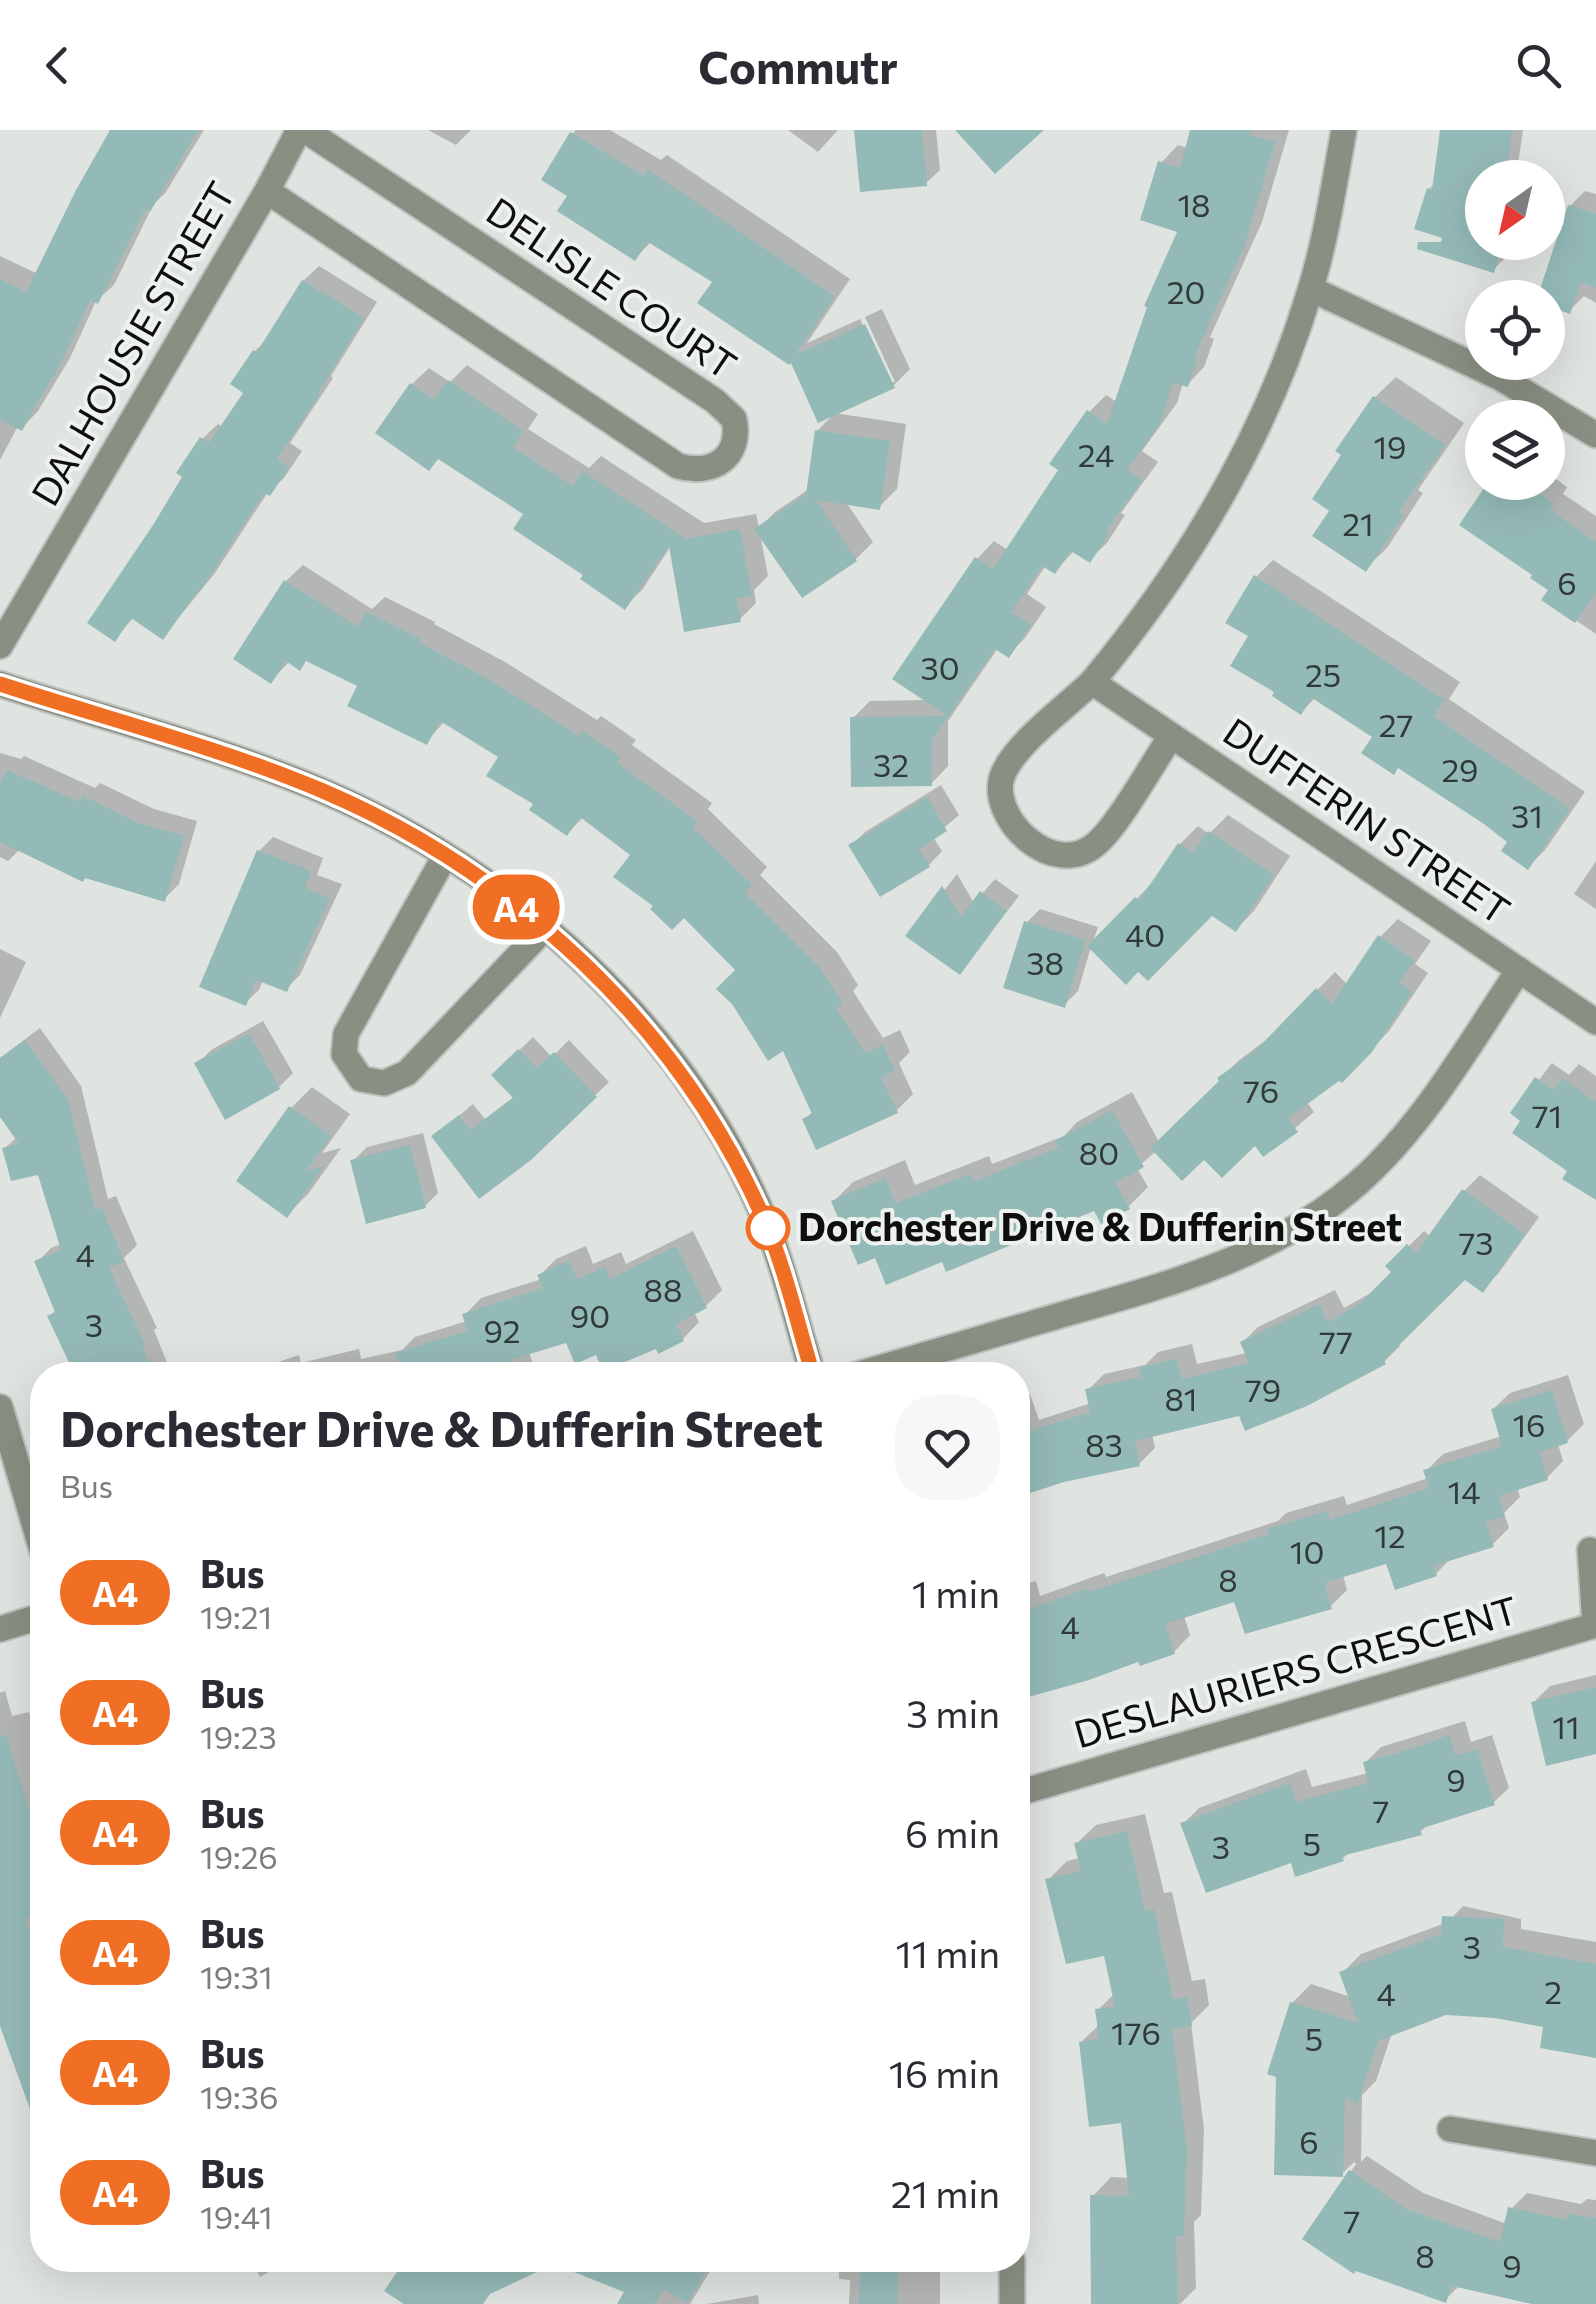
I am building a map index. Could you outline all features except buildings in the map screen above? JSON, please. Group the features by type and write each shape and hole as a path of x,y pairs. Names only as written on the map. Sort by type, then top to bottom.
{"street":[{"name":"DELISLE COURT","path":"267,192 678,466 704,470 725,461 731,453 734,420 715,401 302,130"},
{"name":"DALHOUSIE STREET","path":"0,646 302,130"},
{"name":"DUFFERIN STREET","path":"1171,736 1095,846 1074,856 1052,856 1030,843 1001,797 1004,772 1019,750 1092,682 1162,594 1214,514 1278,380 1311,289 1344,130"},
{"path":"1311,289 1501,378 1596,434"},
{"name":"DUFFERIN STREET","path":"1092,682 1596,1022"},
{"path":"0,684 293,780 365,811 445,856 544,929 601,979 650,1032 712,1119 765,1220 808,1362"},
{"path":"445,856 346,1034 344,1054 362,1079 384,1083 407,1073 544,929"},
{"name":"DUFFERIN STREET","path":"901,1362 1192,1277 1299,1226 1358,1182 1406,1132 1518,970"},
{"path":"0,1407 30,1509"},
{"name":"DESLAURIERS CRESCENT","path":"1030,1790 1596,1625 1590,1550"},
{"path":"0,1629 30,1620"},
{"path":"1450,2129 1596,2153"},
{"path":"1012,2272 1012,2304"}],"bus line":[{"name":"A4","path":"0,684 278,774 365,811 445,856 572,952 660,1042 728,1147 765,1220 809,1362"}],"place":[{"name":"Dorchester Drive & Dufferin Street","path":"768,1228"}]}
